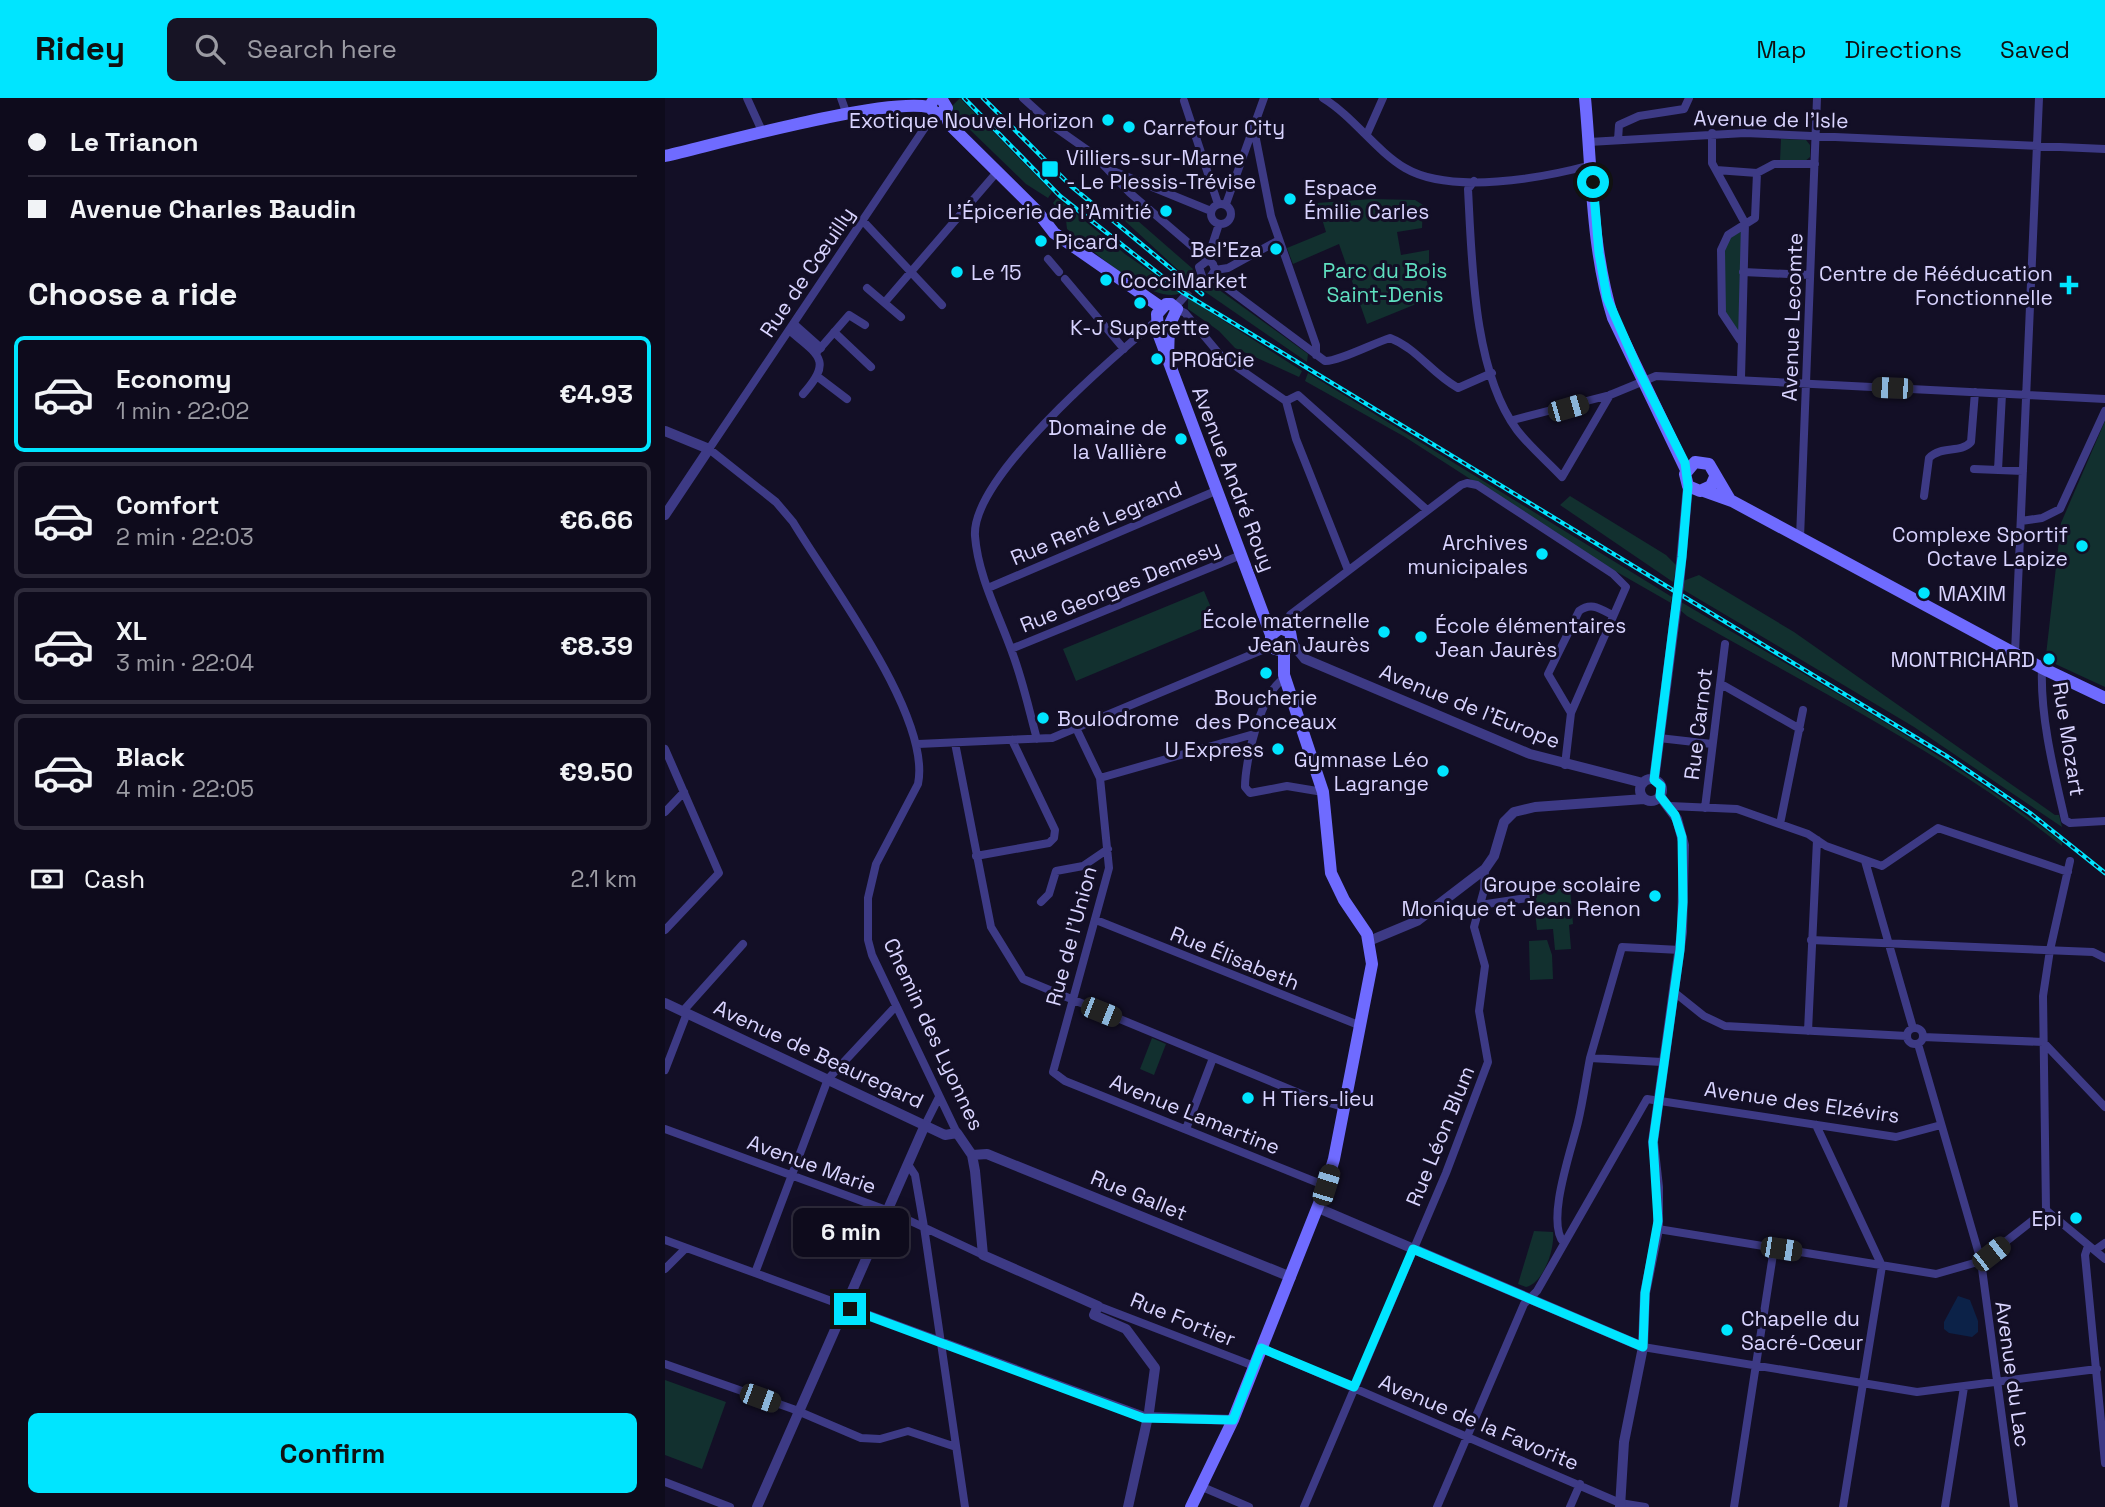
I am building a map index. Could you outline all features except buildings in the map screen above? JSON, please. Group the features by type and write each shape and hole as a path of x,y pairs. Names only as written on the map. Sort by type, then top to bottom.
{"main road":[{"path":"1585,98 1599,253 1607,298 1643,380 1697,489 1731,501 2042,668 2105,698"},
{"path":"667,151 846,112 910,102 938,105 997,172 1037,211 1054,233 1162,308"},
{"path":"1162,308 1169,304 1179,304"},
{"path":"1161,324 1179,304"},
{"path":"1161,324 1162,308"},
{"name":"Avenue André Rouy","path":"1161,324 1168,357 1263,615 1280,640 1277,665 1285,676 1323,792 1331,873 1369,941 1372,964 1326,1185 1233,1420 1191,1507"},
{"path":"1674,442 1699,461 1709,464 1731,501"},
{"path":"1686,470 1699,461"},
{"path":"1697,489 1711,486 1715,477"}],"street":[{"path":"747,98 762,131"},
{"path":"841,98 846,112"},
{"path":"1023,98 1108,169 1130,193 1213,264 1206,276"},
{"path":"1211,211 1222,204 1254,129 1264,98"},
{"path":"1323,98 1340,109 1403,167 1416,174 1471,185 1525,181 1591,165"},
{"path":"1367,134 1383,98"},
{"path":"1618,140 1619,125 1639,116 1684,109 1689,98"},
{"name":"Avenue Lecomte","path":"1800,538 1817,98"},
{"path":"2015,653 2039,98"},
{"path":"1185,101 1222,204 1231,209 1230,219 1219,224 1207,261 1199,267 1206,276 1316,355 1330,361 1390,338 1411,349 1434,373 1458,388 1492,373"},
{"name":"Rue de Cœuilly","path":"709,449 938,105"},
{"path":"1254,129 1263,187 1316,345 1316,355"},
{"path":"1711,133 1712,163 1745,223 1741,378"},
{"name":"Avenue de l'Isle","path":"1589,142 1711,133 2105,149"},
{"path":"1716,170 1757,173 1774,164 1815,164"},
{"path":"1108,169 1211,211"},
{"path":"885,302 997,172"},
{"path":"1740,340 1722,313 1721,250 1728,236 1755,218 1757,173"},
{"path":"1471,185 1475,295 1492,373 1507,414 1515,427 1562,477 1610,395"},
{"path":"1211,211 1213,220 1219,224"},
{"path":"863,221 942,305"},
{"path":"1206,276 1228,268 1279,240"},
{"path":"1048,259 1124,349"},
{"path":"1743,272 1810,275"},
{"path":"866,287 901,317"},
{"path":"1179,304 1221,356 1286,401 1296,439 1348,570"},
{"path":"819,351 849,315 865,325"},
{"path":"1037,739 1030,701 988,589 975,535 983,501 1019,453 1055,413 1124,349 1161,324"},
{"path":"792,327 819,351 821,364 818,377 803,394"},
{"path":"834,332 871,367"},
{"path":"1513,420 1610,395 1656,376 2105,399"},
{"path":"818,377 847,400"},
{"path":"1924,496 1929,458 1940,450 1963,448 1971,442 1975,393"},
{"path":"1998,470 2002,394"},
{"path":"1286,401 1298,395 1427,510"},
{"path":"2021,521 2042,518 2060,509 2105,411"},
{"path":"665,431 709,449 665,514"},
{"name":"Chemin des Lyonnes","path":"709,449 766,493 793,522 883,663 918,744 921,772 918,784 880,855 868,898 866,921 871,952 940,1099 957,1133 972,1155 977,1179 983,1255"},
{"path":"1975,469 2023,471"},
{"path":"918,744 1052,738 1280,640 1288,617 1427,510 1467,483 1477,485 1613,574 1626,587 1571,713 1565,765"},
{"path":"1644,799 1640,789 1648,781 1659,738 1688,506 1697,489"},
{"name":"Rue René Legrand","path":"988,589 1218,490"},
{"name":"Rue Georges Demesy","path":"1011,649 1241,555"},
{"path":"1571,713 1551,682 1549,666 1579,611 1586,606 1595,606 1612,615"},
{"name":"Avenue de l'Europe","path":"1280,640 1305,659 1530,754 1565,765 1648,781"},
{"name":"Rue Carnot","path":"1705,808 1725,644"},
{"name":"Rue Mozart","path":"2042,668 2041,682 2064,815 2070,823 2105,821"},
{"path":"1285,676 1275,688 1254,734 1245,766 1245,787 1250,793 1287,786 1323,792"},
{"path":"1721,684 1800,729"},
{"path":"1780,824 1803,710"},
{"name":"Rue de l'Union","path":"1053,1072 1109,868 1100,778 1076,728"},
{"path":"1100,778 1254,734"},
{"path":"1659,738 1712,744"},
{"path":"976,856 1049,843 1055,838 1055,830 1012,740"},
{"path":"954,743 991,927 1023,979 1213,1058 1343,1107"},
{"path":"665,749 719,873 665,930"},
{"path":"1369,941 1417,921 1485,869 1494,856 1504,822 1514,812 1535,807 1644,799 1653,801 1660,796 1661,786 1648,781"},
{"path":"665,812 684,792"},
{"path":"1620,1505 1624,1442 1643,1347 1645,1293 1662,1230 1653,1142 1662,1062 1680,950 1684,845 1670,806 1660,796"},
{"path":"1670,806 1737,809 1882,866 1938,828 2067,872"},
{"path":"1808,1031 1817,840"},
{"path":"1041,902 1049,894 1056,871 1083,866 1108,849"},
{"path":"1865,860 1889,943 1910,1042 2043,1042 2105,1107"},
{"path":"2070,861 2050,950 2043,996 2046,1210 2105,1259"},
{"name":"Rue Léon Blum","path":"1304,1507 1413,1249 1489,1057 1479,1011 1485,966 1474,930 1485,869"},
{"path":"1480,905 1527,898"},
{"name":"Rue Élisabeth","path":"1096,920 1361,1026"},
{"path":"1811,940 2093,952 2105,958"},
{"path":"665,1070 685,1012 743,944"},
{"path":"1565,1244 1558,1227 1564,1178 1578,1124 1590,1058 1622,947 1680,950"},
{"path":"1674,992 1704,1016 1725,1026 1808,1031 1920,1030 1920,1040"},
{"name":"Avenue de Beauregard","path":"665,1003 947,1135 957,1133"},
{"path":"755,1273 828,1079 896,1006"},
{"name":"Avenue du Lac","path":"1920,1040 1941,1125 1981,1261 2014,1507"},
{"path":"1186,1129 1213,1058"},
{"path":"1590,1058 1662,1062"},
{"name":"Avenue Lamartine","path":"1053,1072 1065,1081 1326,1185"},
{"path":"757,1507 925,1125 940,1099"},
{"path":"1437,1507 1524,1304 1530,1299 1565,1244 1644,1101 1658,1100"},
{"name":"Avenue des Elzévirs","path":"1658,1100 1896,1138 1941,1125"},
{"path":"1815,1125 1882,1265 1843,1507"},
{"name":"Avenue Marie","path":"665,1129 888,1211 983,1255"},
{"name":"Rue Gallet","path":"972,1155 987,1154 1290,1277"},
{"path":"909,1166 915,1175 924,1227 965,1507"},
{"path":"1318,1208 1643,1347 1917,1392 2097,1369"},
{"path":"1662,1230 1936,1274 1981,1261 2046,1210"},
{"path":"665,1240 1147,1417 1233,1420"},
{"path":"2105,1243 2092,1248 2085,1255 2105,1463"},
{"path":"665,1269 686,1248"},
{"path":"1734,1507 1774,1248"},
{"path":"983,1255 1098,1306 1094,1315 1126,1329 1155,1368 1128,1507"},
{"name":"Rue Fortier","path":"1098,1306 1254,1366"},
{"name":"Avenue de la Favorite","path":"1261,1348 1580,1484 1620,1505 1645,1507"},
{"path":"665,1364 799,1412 861,1438 880,1438 908,1431 956,1447"},
{"path":"1945,1507 1964,1387"},
{"path":"665,1482 730,1507"},
{"path":"1570,1507 1580,1484"},
{"path":"1200,1486 1249,1507"}],"green space":[{"path":"960,98 1052,192 1048,198 1026,184 963,123 955,120 951,107"},
{"path":"1781,139 1806,140 1810,145 1810,157 1804,162 1780,161"},
{"path":"1057,198 1125,254 1181,293 1168,295 1154,291 1105,261 1067,229 1066,220 1053,203"},
{"name":"Parc du Bois Saint-Denis","path":"1372,199 1415,200 1423,205 1422,228 1397,232 1401,255 1429,250 1429,263 1423,265 1431,298 1367,324 1339,244 1293,264 1287,248 1326,232 1317,203"},
{"path":"1130,214 1193,269 1188,279 1124,220"},
{"path":"1745,223 1740,340 1722,313 1721,250 1728,235"},
{"path":"1211,284 1308,354 1307,362 1201,289"},
{"path":"1188,298 1302,371 1299,377 1235,348 1219,331 1188,309"},
{"path":"1308,373 1672,597 1671,603 1596,560 1405,437 1305,381"},
{"name":"Complexe Sportif Octave Lapize","path":"2105,421 2105,687 2051,662 2052,658 2046,655 2061,523"},
{"path":"1570,496 1666,555 1677,566 1673,582 1560,505"},
{"path":"1699,575 1794,632 2055,815 2059,815 2062,827 1914,727 1682,589 1683,581"},
{"path":"1204,591 1217,622 1076,681 1063,649"},
{"path":"1681,602 1923,746 2017,809 2062,842 2062,846 2018,813 1926,752 1687,616 1680,610"},
{"path":"1570,888 1573,924 1569,925 1571,949 1555,950 1553,929 1537,930 1533,891"},
{"path":"1547,940 1552,955 1553,979 1530,980 1529,941"},
{"path":"1152,1038 1166,1044 1154,1075 1140,1069"},
{"path":"1534,1231 1553,1232 1552,1247 1543,1272 1526,1287 1518,1284"},
{"path":"665,1380 726,1402 702,1469 665,1455"}],"water":[{"path":"1958,1296 1970,1300 1978,1321 1978,1332 1972,1337 1949,1333 1944,1329 1944,1322"}],"tunnel":[{"path":"1184,297 1196,283"}],"railway":[{"path":"964,98 1060,196 1182,292 1948,757 2030,813 2105,873"},
{"path":"983,98 1071,186 1202,294"}],"place":[{"name":"Exotique Nouvel Horizon","path":"1108,120"},
{"name":"Carrefour City","path":"1129,127"},
{"name":"Villiers-sur-Marne - Le Plessis-Trévise","path":"1050,169"},
{"name":"Espace Émilie Carles","path":"1290,199"},
{"name":"L'Épicerie de l'Amitié","path":"1166,211"},
{"name":"Picard","path":"1041,241"},
{"name":"Bel'Eza","path":"1276,249"},
{"name":"Le 15","path":"957,272"},
{"name":"CocciMarket","path":"1106,280"},
{"name":"Centre de Rééducation Fonctionnelle","path":"2069,285"},
{"name":"K-J Superette","path":"1140,303"},
{"name":"PRO&Cie","path":"1157,359"},
{"name":"Domaine de la Vallière","path":"1181,439"},
{"name":"Complexe Sportif Octave Lapize","path":"2082,546"},
{"name":"Archives municipales","path":"1542,554"},
{"name":"MAXIM","path":"1924,593"},
{"name":"École maternelle Jean Jaurès","path":"1384,632"},
{"name":"École élémentaires Jean Jaurès","path":"1421,637"},
{"name":"MONTRICHARD","path":"2049,659"},
{"name":"Boucherie des Ponceaux","path":"1266,673"},
{"name":"Boulodrome","path":"1043,718"},
{"name":"U Express","path":"1278,749"},
{"name":"Gymnase Léo Lagrange","path":"1443,771"},
{"name":"Groupe scolaire Monique et Jean Renon","path":"1655,896"},
{"name":"H Tiers-lieu","path":"1248,1098"},
{"name":"Epi","path":"2076,1218"},
{"name":"Chapelle du Sacré-Cœur","path":"1727,1330"}],"route":[{"path":"850,1309 1143,1418 1233,1420 1261,1348 1354,1387 1413,1249 1643,1347 1645,1293 1658,1229 1659,1201 1653,1142 1669,1009 1680,950 1683,902 1684,845 1675,815 1660,796 1661,786 1654,780 1688,506 1688,486 1685,463 1613,318 1599,253 1593,182"}]}
